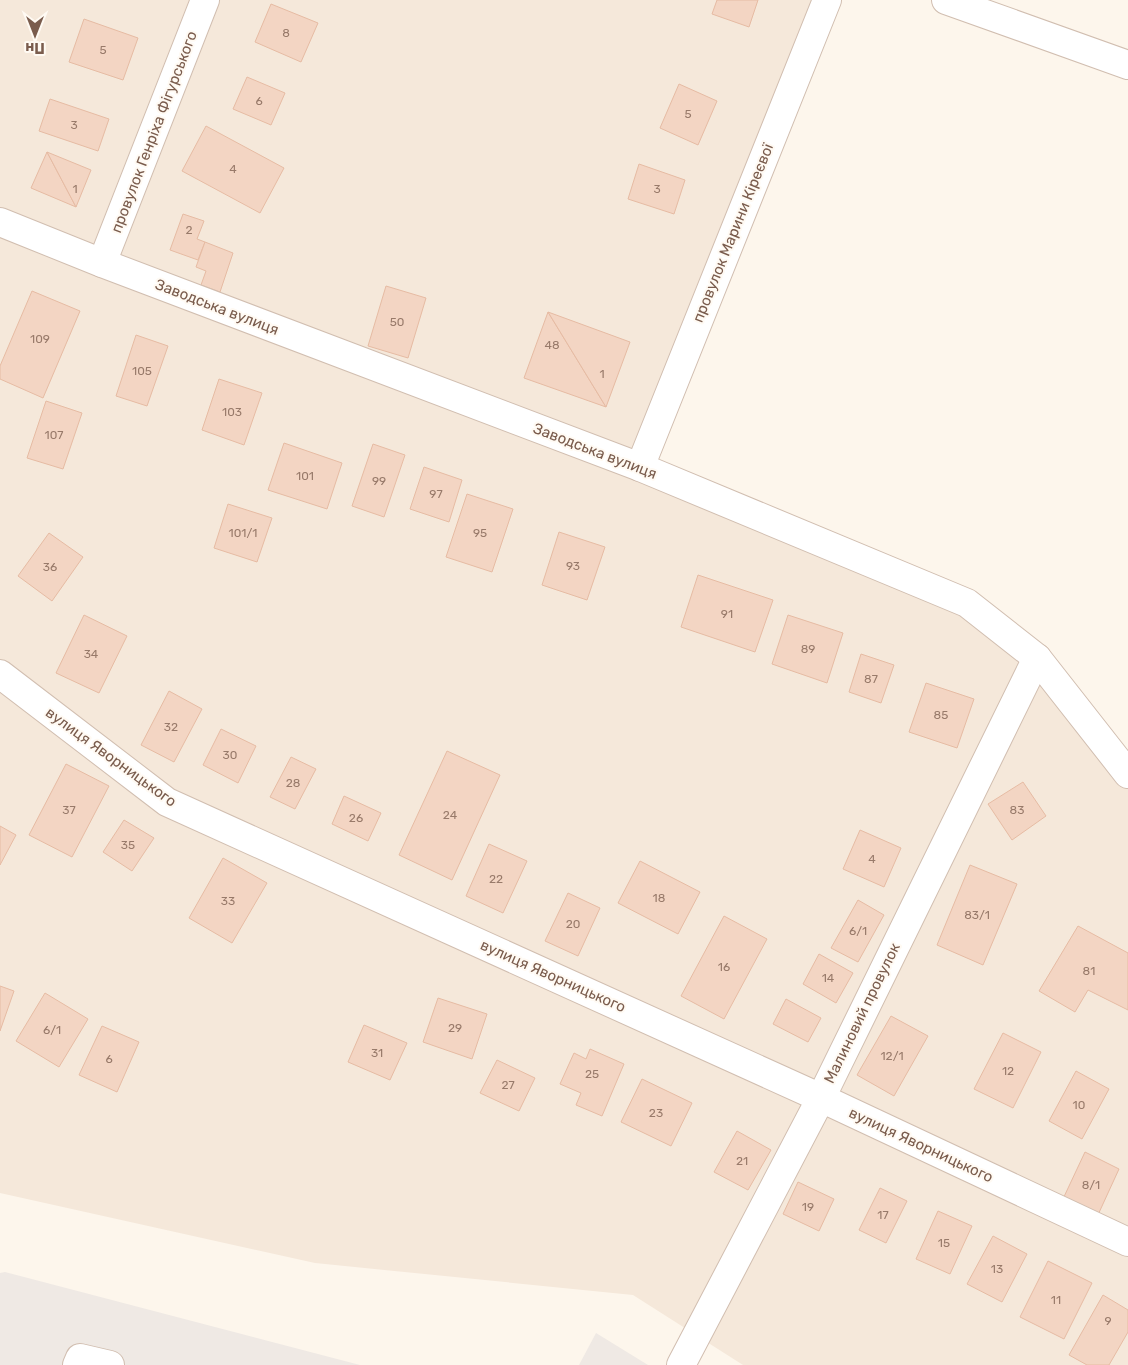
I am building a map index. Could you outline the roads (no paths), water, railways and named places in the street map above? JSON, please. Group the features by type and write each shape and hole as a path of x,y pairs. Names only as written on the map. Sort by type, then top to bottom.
{"street":[{"name":"провулок Генріха Фігурського","path":"102,263 205,0"},
{"name":"провулок Марини Кіреєвої","path":"640,467 827,0"},
{"path":"946,0 1128,65"},
{"name":"Заводська вулиця","path":"0,222 102,263 640,467 967,603 1037,658 1128,774"},
{"name":"Малиновий провулок","path":"681,1365 821,1098 1037,658"},
{"name":"вулиця Яворницького","path":"0,674 167,802 821,1098 1128,1242"},
{"path":"77,1365 80,1358 110,1365"}]}
